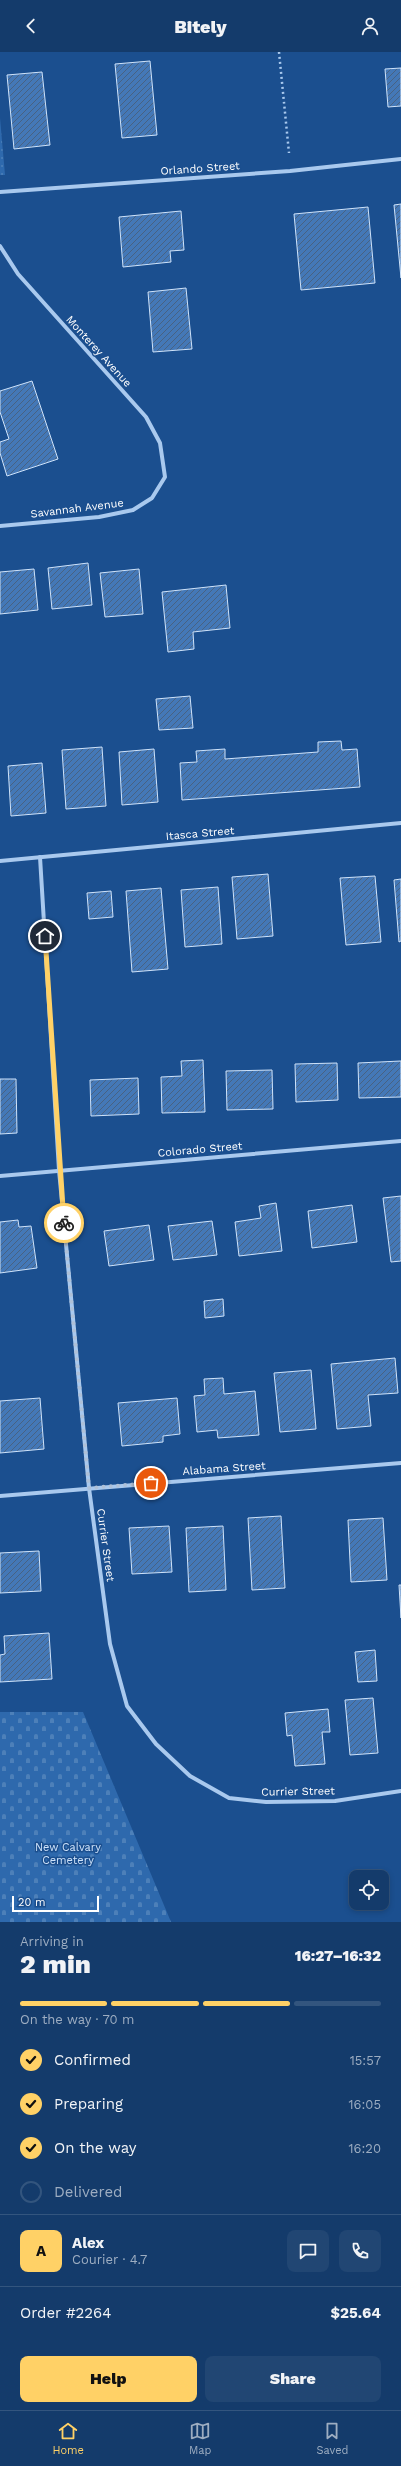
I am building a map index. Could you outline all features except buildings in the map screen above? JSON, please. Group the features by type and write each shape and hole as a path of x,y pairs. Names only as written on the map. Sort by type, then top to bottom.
{"street":[{"name":"Orlando Street","path":"0,192 290,171 401,159"},
{"name":"Monterey Avenue","path":"0,246 18,274 146,417 160,443 165,477"},
{"name":"Savannah Avenue","path":"0,526 99,517 134,510 152,498 165,477"},
{"name":"Itasca Street","path":"0,860 401,823"},
{"name":"Currier Street","path":"40,857 59,1170 89,1488 110,1644 127,1706 156,1744 190,1776 229,1798 266,1802 336,1800 401,1791"},
{"name":"Colorado Street","path":"0,1176 401,1141"},
{"name":"Alabama Street","path":"0,1496 401,1463"}],"path":[{"path":"279,52 290,171"}],"green space":[{"path":"0,118 5,175 0,175"},
{"name":"New Calvary Cemetery","path":"0,1712 83,1712 171,1922 0,1922"}],"way so far":[{"path":"64,1223 89,1488 151,1483"}],"route":[{"path":"45,936 59,1170 64,1223"}]}
